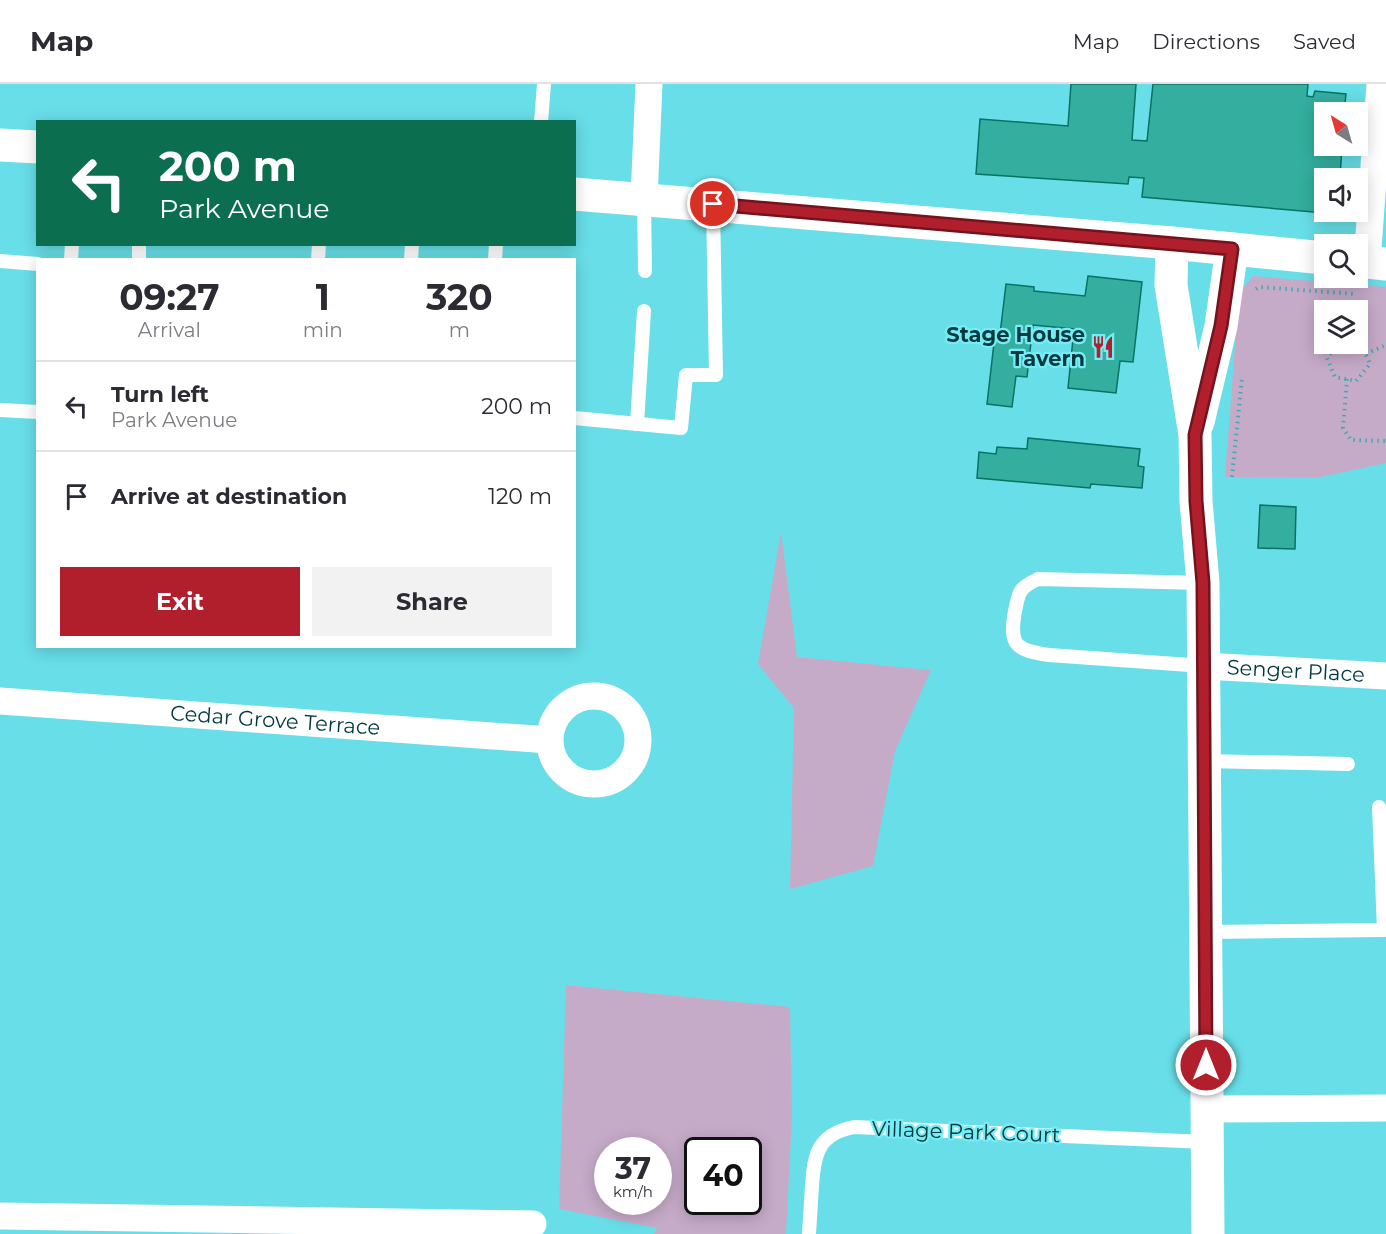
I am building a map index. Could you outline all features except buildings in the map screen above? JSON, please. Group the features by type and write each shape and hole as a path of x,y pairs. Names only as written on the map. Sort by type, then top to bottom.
{"street":[{"path":"644,199 649,84"},
{"path":"1370,262 1380,84"},
{"path":"0,145 36,147"},
{"path":"576,194 1172,243 1314,257"},
{"path":"1172,243 1171,285 1195,435 1196,501 1203,583 1208,1234"},
{"path":"1195,435 1221,326 1232,249"},
{"name":"Senger Place","path":"1204,666 1386,676"},
{"name":"Cedar Grove Terrace","path":"0,701 549,740"},
{"path":"1207,1109 1386,1108"},
{"path":"0,1216 533,1224"}],"lane":[{"path":"541,120 544,84"},
{"path":"644,199 645,271"},
{"path":"576,418 681,428 686,375 716,375 713,204"},
{"path":"0,261 36,264"},
{"path":"637,424 644,311"},
{"path":"0,410 36,412"},
{"path":"1203,583 1038,579 1026,584 1019,591 1011,633 1015,640 1030,652 1204,666"},
{"path":"1205,761 1348,764"},
{"path":"1206,932 1384,930 1379,807"},
{"name":"Village Park Court","path":"809,1234 814,1160 820,1147 841,1130 854,1127 1207,1142"}],"path":[{"path":"1251,292 1259,287 1363,294"},
{"path":"1368,353 1386,345"},
{"path":"1330,354 1327,358 1335,377 1356,381 1370,364 1366,354"},
{"path":"1232,477 1243,373"},
{"path":"1347,379 1342,428 1351,440 1386,441"}],"shaded area":[{"path":"1253,276 1314,281 1314,288 1386,287 1386,463 1316,478 1225,477 1239,292"},
{"path":"781,532 797,657 931,670 895,751 873,866 790,889 794,708 758,664"},
{"path":"566,985 790,1007 792,1117 786,1234 654,1234 657,1228 559,1209"}],"place":[{"name":"Stage House Tavern","path":"1103,347"}],"route":[{"path":"713,204 1232,249 1221,326 1195,435 1196,501 1203,583 1206,1065"}]}
